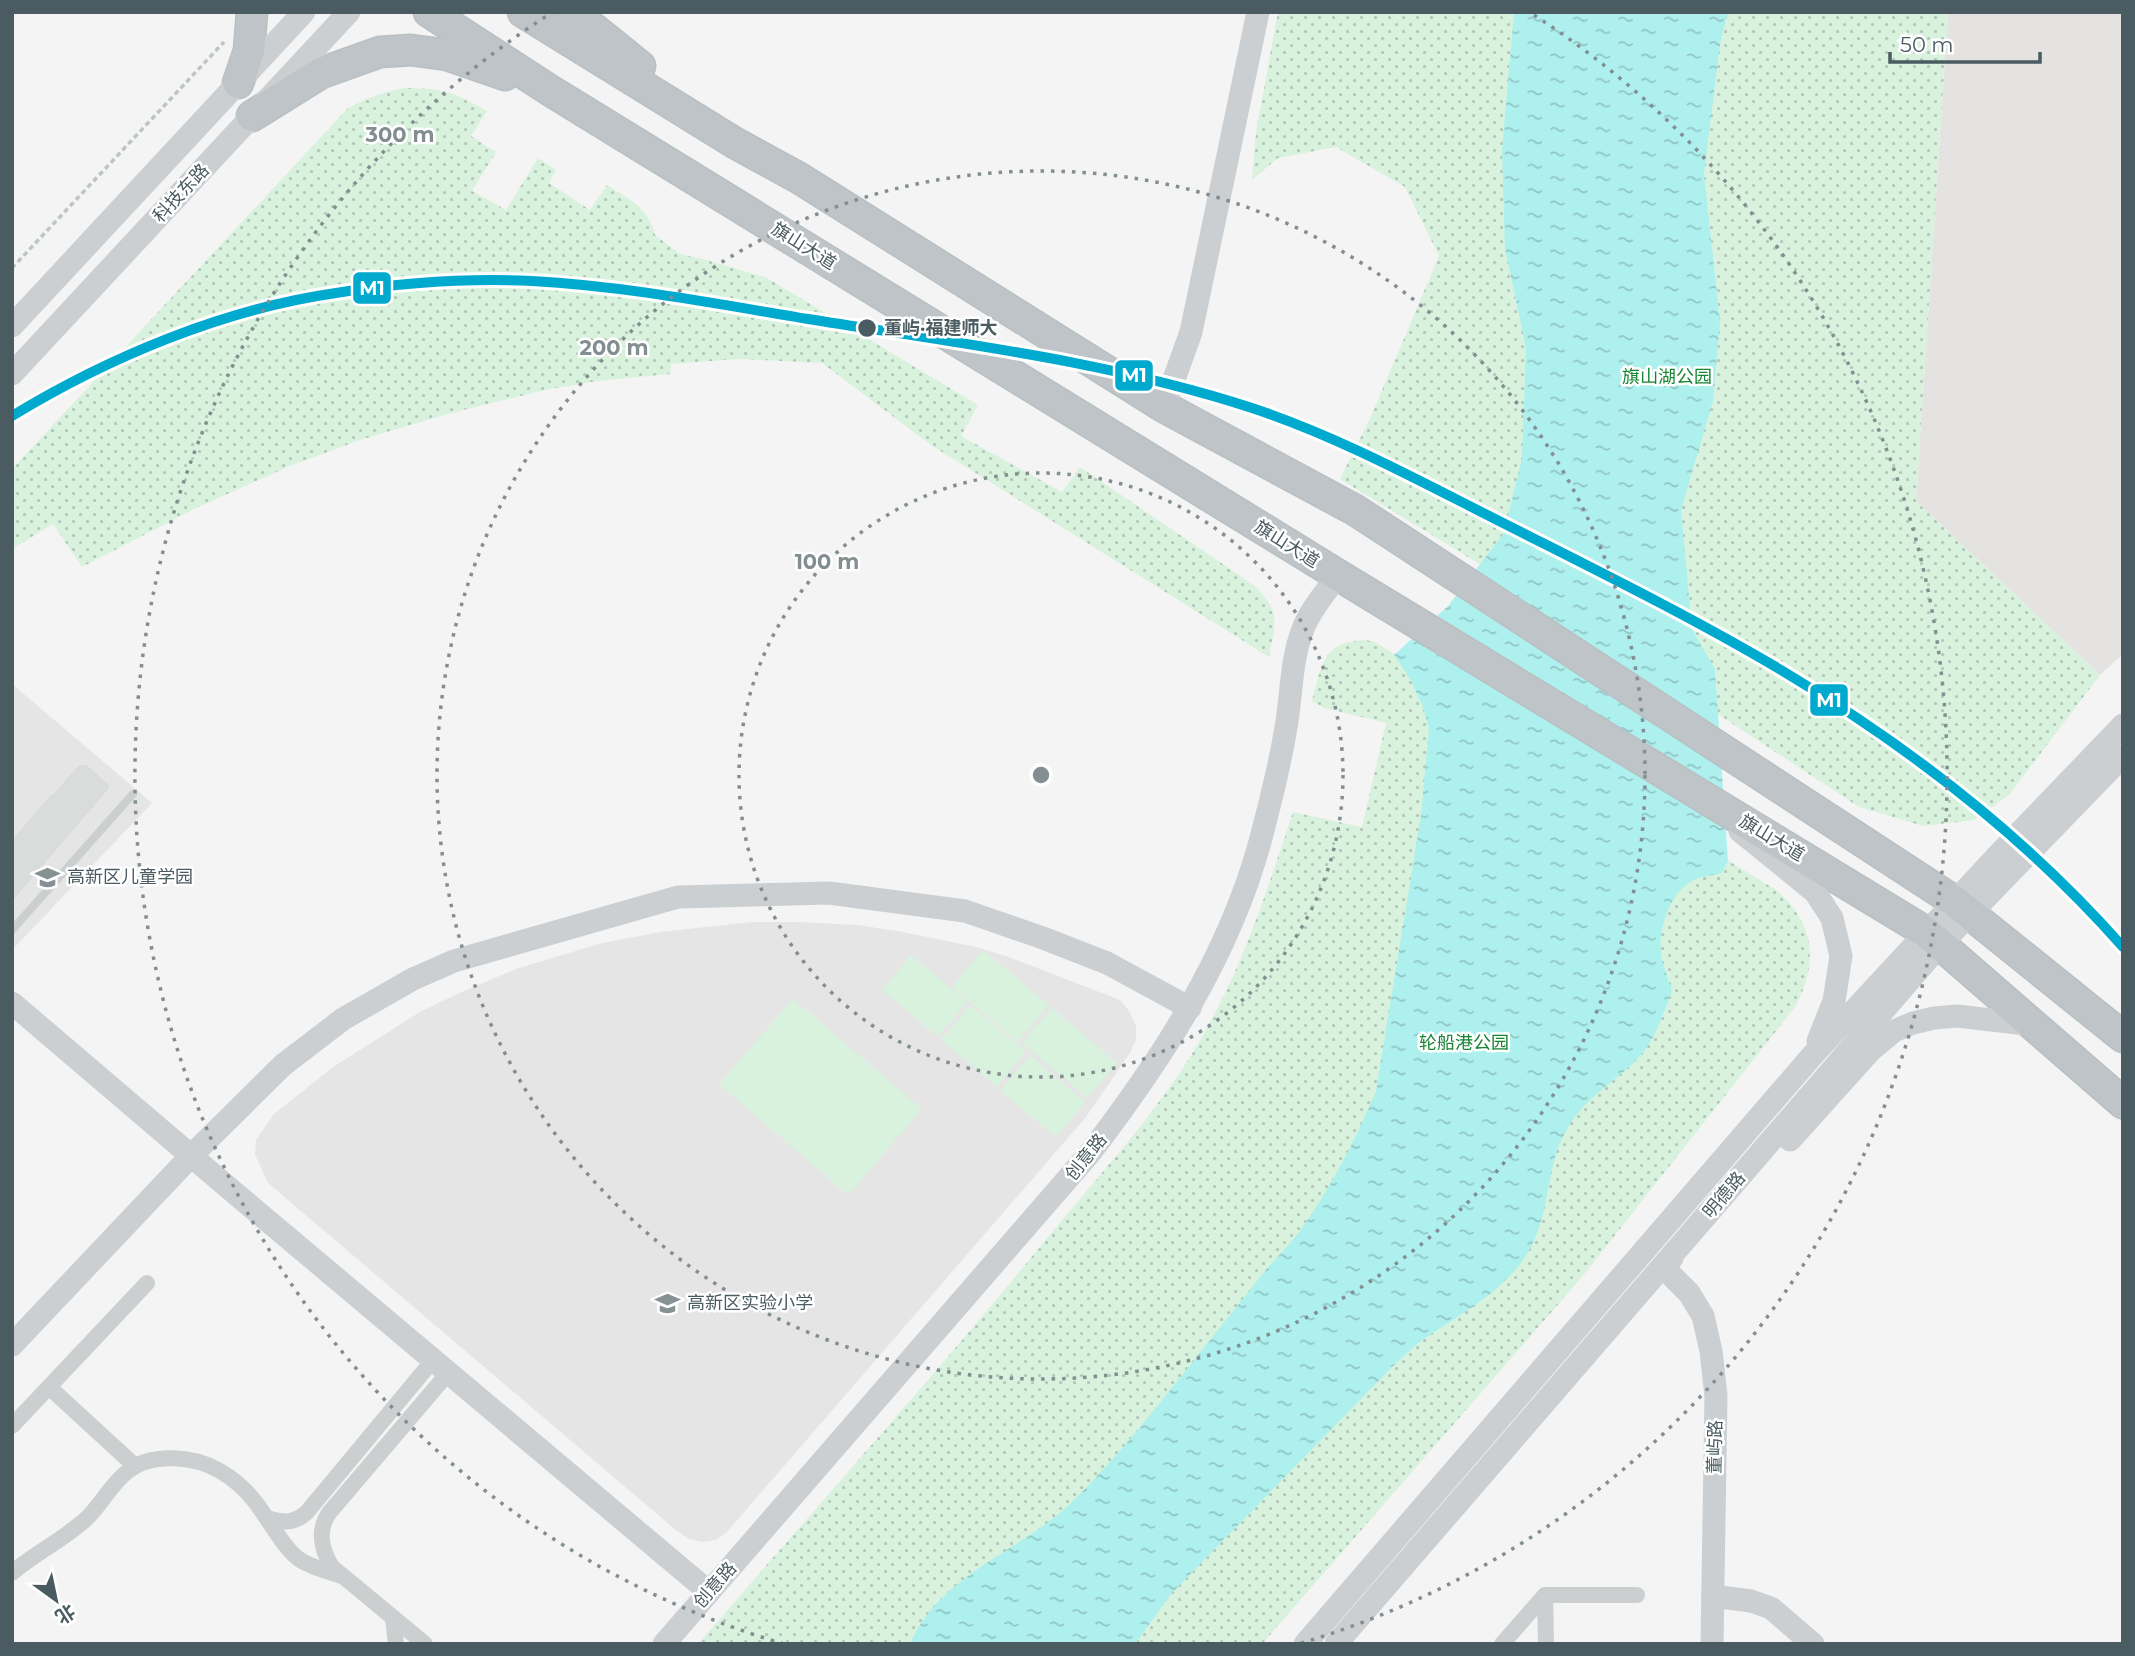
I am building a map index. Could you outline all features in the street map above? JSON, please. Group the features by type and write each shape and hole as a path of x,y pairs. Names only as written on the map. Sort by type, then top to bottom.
{"highway":[{"path":"238,83 249,51 252,12"},
{"name":"旗山大道","path":"429,12 551,91 1933,939 2123,1103"},
{"path":"523,12 735,143 799,178 1164,407 1355,509 1962,907 2123,1037"},
{"path":"573,12 735,143"},
{"path":"252,116 321,73 380,52 411,50 447,55 551,91"}],"street":[{"name":"科技东路","path":"12,326 304,12"},
{"name":"科技东路","path":"12,374 349,12"},
{"path":"1164,407 1191,332 1258,12"},
{"name":"创意路","path":"664,1644 1090,1153 1131,1100 1190,1008 1229,930 1259,844 1285,733 1293,668 1304,627 1338,575"},
{"name":"明德路","path":"1336,1644 1663,1267 1933,939 2123,725"},
{"name":"明德路","path":"1962,907 2123,756"},
{"path":"1690,788 1815,892 1832,918 1841,956 1838,982 1834,1001 1811,1057"},
{"path":"12,1345 191,1156 283,1065 343,1019 413,979 454,961 678,897 829,893 965,911 1043,937 1107,963 1190,1008"},
{"path":"1305,1644 1811,1057 1933,939"},
{"path":"12,1003 709,1592"},
{"path":"1663,1267 1812,1118 1870,1051 1894,1031 1934,1018 1957,1016 2035,1025"},
{"name":"董屿路","path":"1663,1267 1689,1293 1703,1316 1711,1351 1716,1396 1713,1644"},
{"path":"12,1426 147,1283"},
{"path":"267,1518 286,1523 307,1512 442,1365"},
{"path":"425,1644 332,1567 321,1540 323,1521 442,1365"},
{"path":"49,1387 135,1466"},
{"path":"16,1564 85,1520 120,1478 135,1466 159,1459 179,1459 200,1462 218,1469 238,1483 301,1561 342,1576"},
{"path":"1545,1595 1546,1644"},
{"path":"1502,1644 1545,1595 1637,1595"},
{"path":"1713,1596 1751,1601 1771,1608 1814,1644"},
{"path":"394,1618 397,1644"}],"lane":[{"path":"12,930 133,794"}],"path":[{"path":"12,268 252,12"}],"shaded area":[{"path":"1948,12 2123,12 2123,654 2100,675 1916,501"},
{"name":"高新区儿童学园","path":"12,684 152,803 12,950"},
{"name":"高新区实验小学","path":"752,922 858,925 976,947 1006,956 1120,1000 1136,1026 1136,1040 1086,1117 726,1533 716,1540 702,1542 689,1539 677,1531 268,1183 255,1154 256,1140 274,1114 333,1067 420,1012 455,995 516,969 602,943 661,932"}],"green space":[{"name":"旗山湖公园","path":"1278,12 1948,12 1916,501 2100,675 2009,795 1974,820 1923,826 1859,807 1619,649 1340,479 1372,414 1439,256 1405,187 1336,147 1278,158 1252,180 1256,132"},
{"path":"404,88 448,92 487,111 471,136 496,152 472,191 506,210 538,158 556,170 549,183 590,210 607,185 637,205 648,217 655,235 680,254 767,278 978,405 961,436 1062,492 1080,467 1255,586 1264,595 1273,611 1274,619 1269,657 931,445 822,363 739,359 671,364 670,374 597,381 545,390 451,413 360,440 290,466 198,507 82,567 53,524 12,549 12,469 347,109 375,96"},
{"name":"轮船港公园","path":"1365,640 1375,642 1776,890 1799,916 1809,944 1808,975 1795,1007 1582,1277 1262,1644 698,1644 969,1332 1117,1155 1174,1081 1207,1028 1233,976 1255,922 1293,812 1362,827 1386,723 1324,708 1312,701 1322,667 1332,651 1340,645"},
{"path":"983,950 1049,1005 1018,1042 952,987"},
{"path":"911,955 967,1002 938,1037 882,990"},
{"path":"793,999 922,1109 848,1195 719,1084"},
{"path":"970,1005 1026,1051 997,1087 941,1040"},
{"path":"1052,1008 1117,1063 1087,1098 1022,1043"},
{"path":"1030,1055 1085,1102 1056,1137 1000,1091"}],"water":[{"path":"1514,12 1728,12 1720,44 1704,174 1720,322 1713,401 1681,510 1692,629 1715,669 1728,861 1722,873 1687,884 1673,901 1664,922 1661,944 1662,960 1672,991 1659,1024 1642,1054 1586,1104 1570,1124 1556,1153 1538,1230 1523,1261 1498,1287 1424,1339 1396,1363 1171,1594 1135,1644 910,1644 923,1620 941,1599 983,1566 1051,1520 1090,1484 1125,1444 1300,1231 1342,1163 1376,1091 1421,815 1429,729 1423,707 1410,679 1394,655 1448,606 1504,533 1522,458 1526,348 1505,248 1502,151"}],"building":[{"path":"78,764 89,766 110,784 110,789 12,903 12,838"}],"transit line":[{"name":"M1","path":"12,416 49,394 128,355 210,323 294,300 360,289 458,281 532,281 636,291 976,345 1143,378 1252,408 1353,448 1649,597 1781,670 1874,729 1963,795 2046,868 2123,947"}],"place":[{"name":"董屿·福建师大","path":"867,328"},
{"name":"高新区儿童学园","path":"47,877"},
{"name":"高新区实验小学","path":"667,1303"}]}
